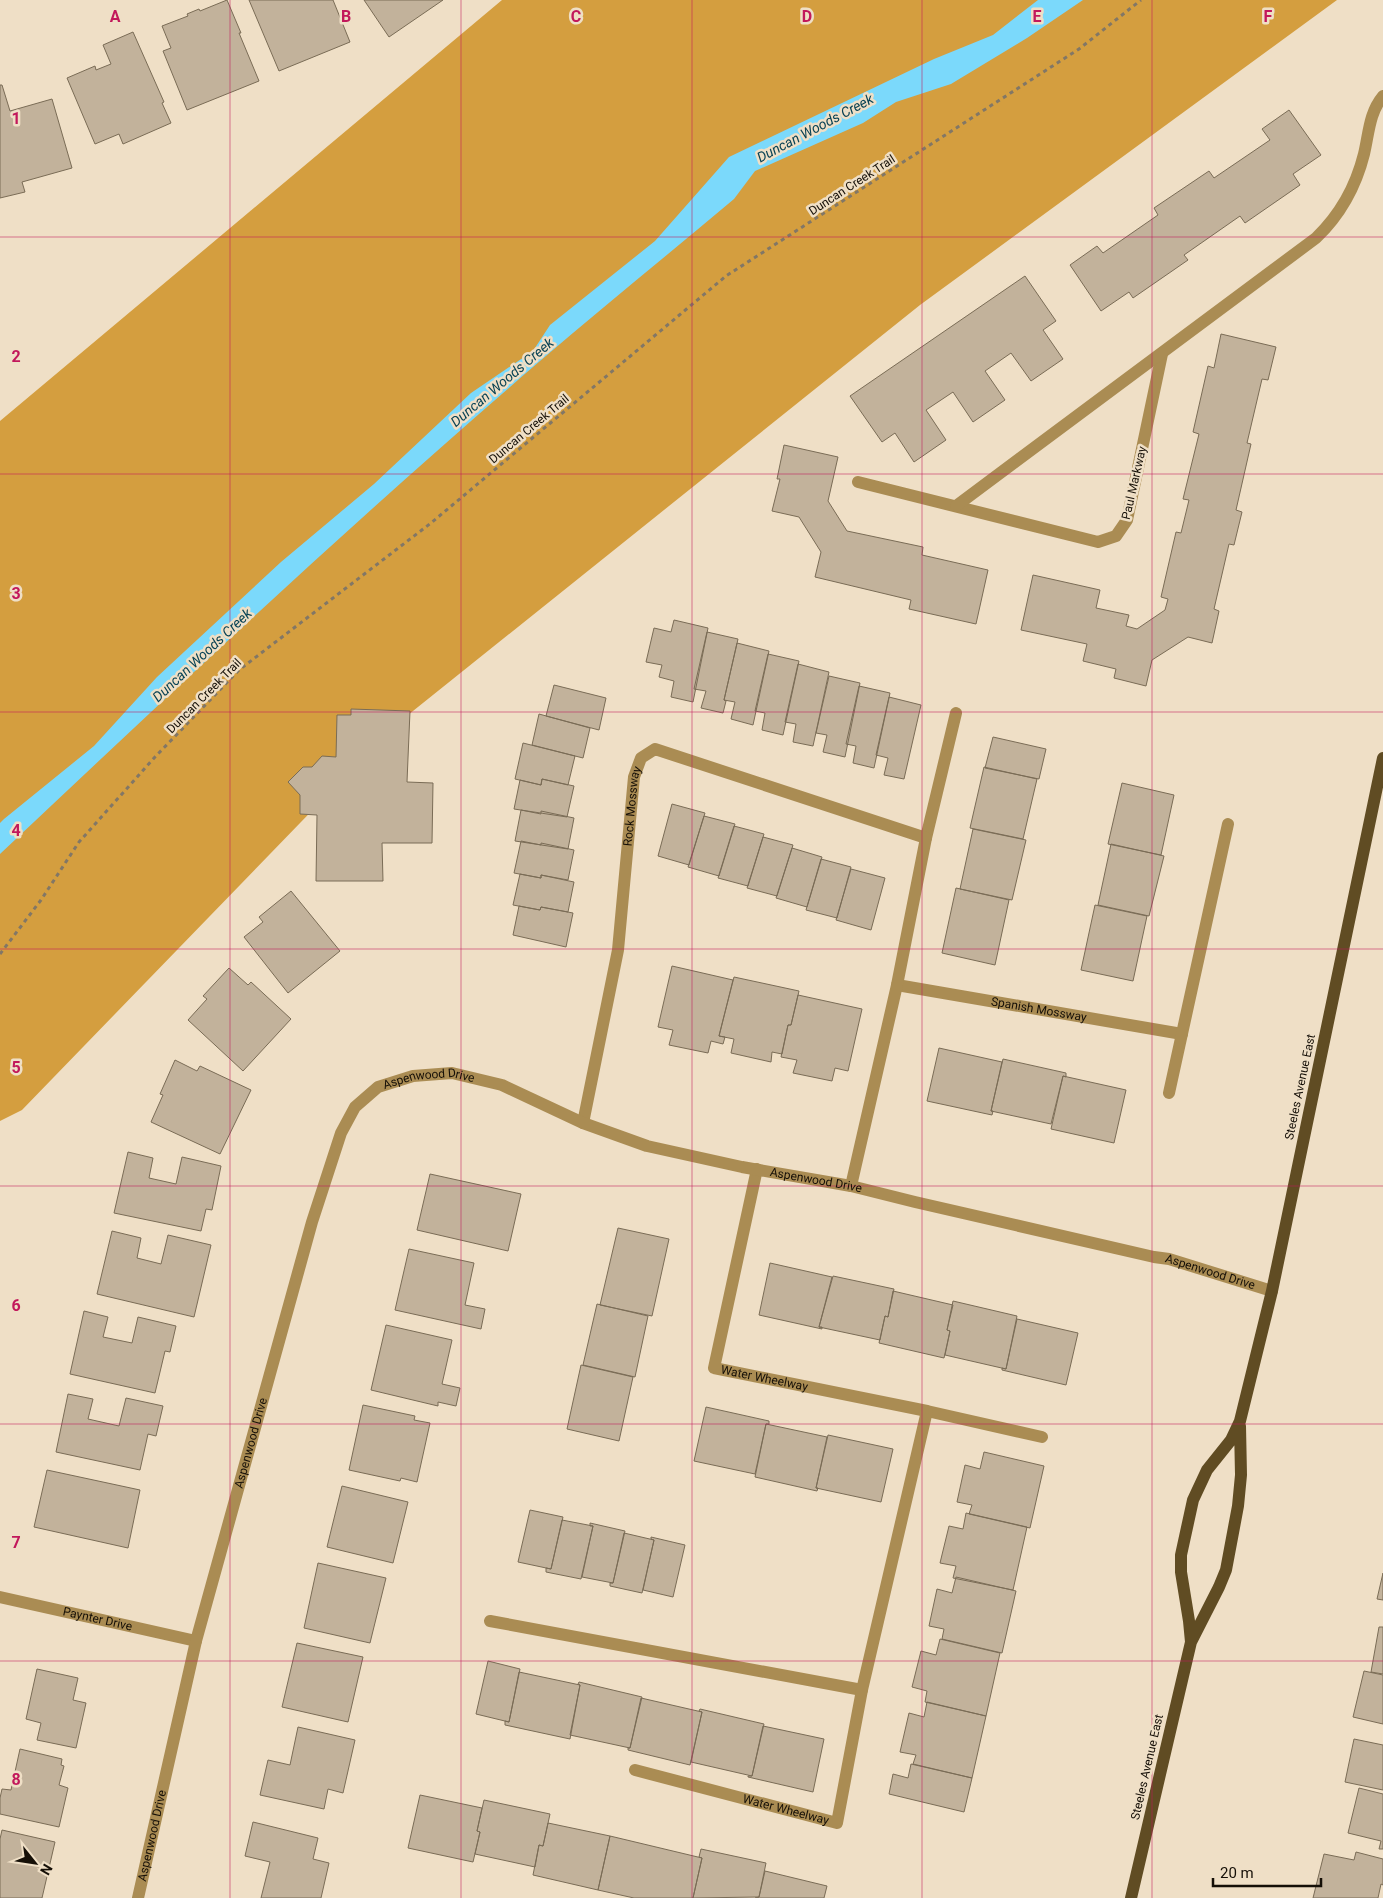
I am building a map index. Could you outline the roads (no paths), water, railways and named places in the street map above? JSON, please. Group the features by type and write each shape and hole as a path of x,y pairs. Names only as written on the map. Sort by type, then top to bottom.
{"main road":[{"name":"Steeles Avenue East","path":"1191,1642 1181,1572 1183,1546 1197,1491 1207,1470 1231,1440 1240,1421 1272,1291 1383,758"},
{"name":"Steeles Avenue East","path":"1131,1898 1191,1642 1226,1570 1238,1506 1241,1475 1240,1421"}],"street":[{"path":"956,506 1316,238 1345,202 1353,187 1364,156 1372,113 1383,96"},
{"name":"Paul Markway","path":"858,482 1098,542 1116,536 1127,520 1162,354"},
{"path":"852,1186 897,985 926,838 956,713"},
{"name":"Rock Mossway","path":"584,1123 618,950 634,777 642,758 654,749 926,838"},
{"path":"1169,1093 1228,824"},
{"name":"Spanish Mossway","path":"897,985 1182,1034"},
{"name":"Aspenwood Drive","path":"138,1898 196,1642 312,1222 341,1133 355,1107 378,1087 413,1076 452,1074 502,1085 584,1123 647,1146 757,1169 852,1186 1125,1251 1169,1259 1272,1291"},
{"name":"Water Wheelway","path":"757,1169 714,1368 926,1411 1042,1437"},
{"name":"Water Wheelway","path":"635,1770 837,1822 862,1690 926,1411"},
{"name":"Paynter Drive","path":"0,1598 196,1642"},
{"path":"490,1621 862,1690"}],"water":[{"name":"Duncan Woods Creek","path":"1038,0 1083,0 1027,38 951,84 896,102 863,123 755,171 734,199 564,340 402,482 0,854 0,823 4,819 94,746 157,677 281,562 374,484 471,393 533,351 550,325 655,241 729,157 934,59 993,35"}]}
